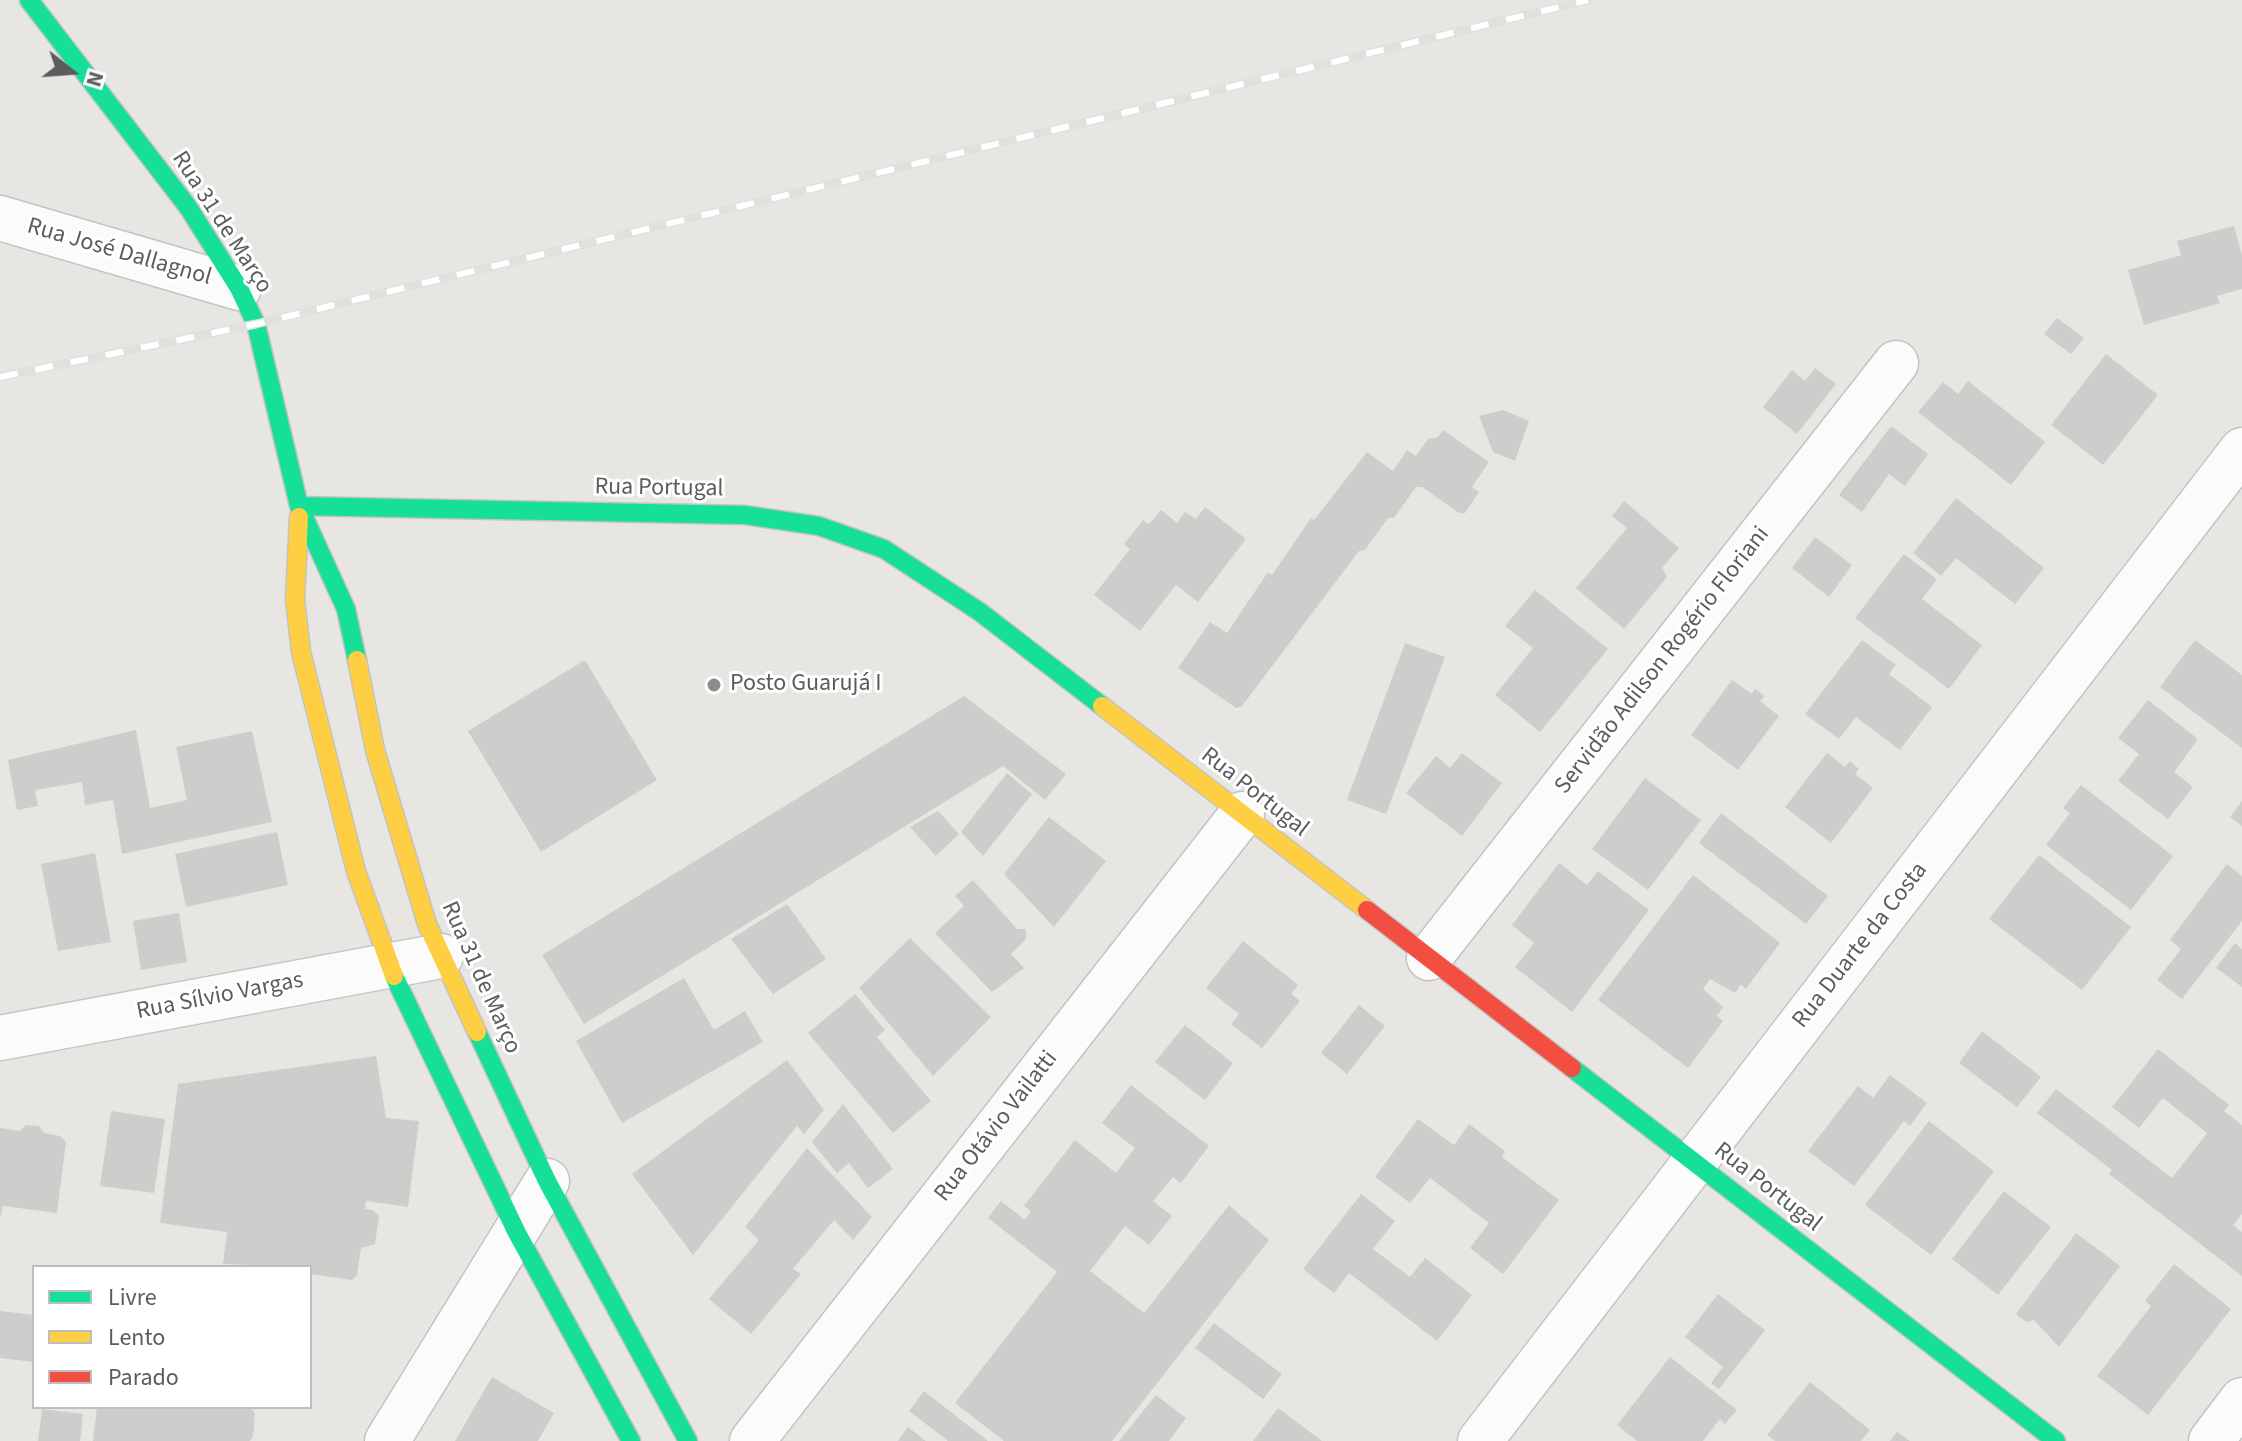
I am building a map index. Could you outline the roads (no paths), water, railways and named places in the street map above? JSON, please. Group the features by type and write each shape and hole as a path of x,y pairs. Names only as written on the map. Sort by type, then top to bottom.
{"main road":[{"name":"Rua 31 de Março","path":"29,0 188,207 239,288 256,324 299,506 346,609 375,750 401,846 441,956 547,1181 688,1441"},
{"name":"Rua 31 de Março","path":"299,506 295,599 301,652 356,871 389,965 517,1233 631,1441"},
{"name":"Rua Portugal","path":"299,506 745,515 819,526 884,549 980,612 2056,1441"}],"street":[{"name":"Rua José Dallagnol","path":"0,218 239,288"},
{"name":"Servidão Adilson Rogério Floriani","path":"1429,958 1896,363"},
{"name":"Rua Duarte da Costa","path":"1480,1441 2242,450"},
{"name":"Rua Otávio Vailatti","path":"752,1441 1242,814"},
{"name":"Rua Sílvio Vargas","path":"0,1038 441,956"},
{"path":"387,1441 547,1181"},
{"path":"2211,1441 2242,1400"}],"railway":[{"path":"0,377 256,324 1588,0"}],"place":[{"name":"Posto Guarujá I","path":"714,685"}]}
